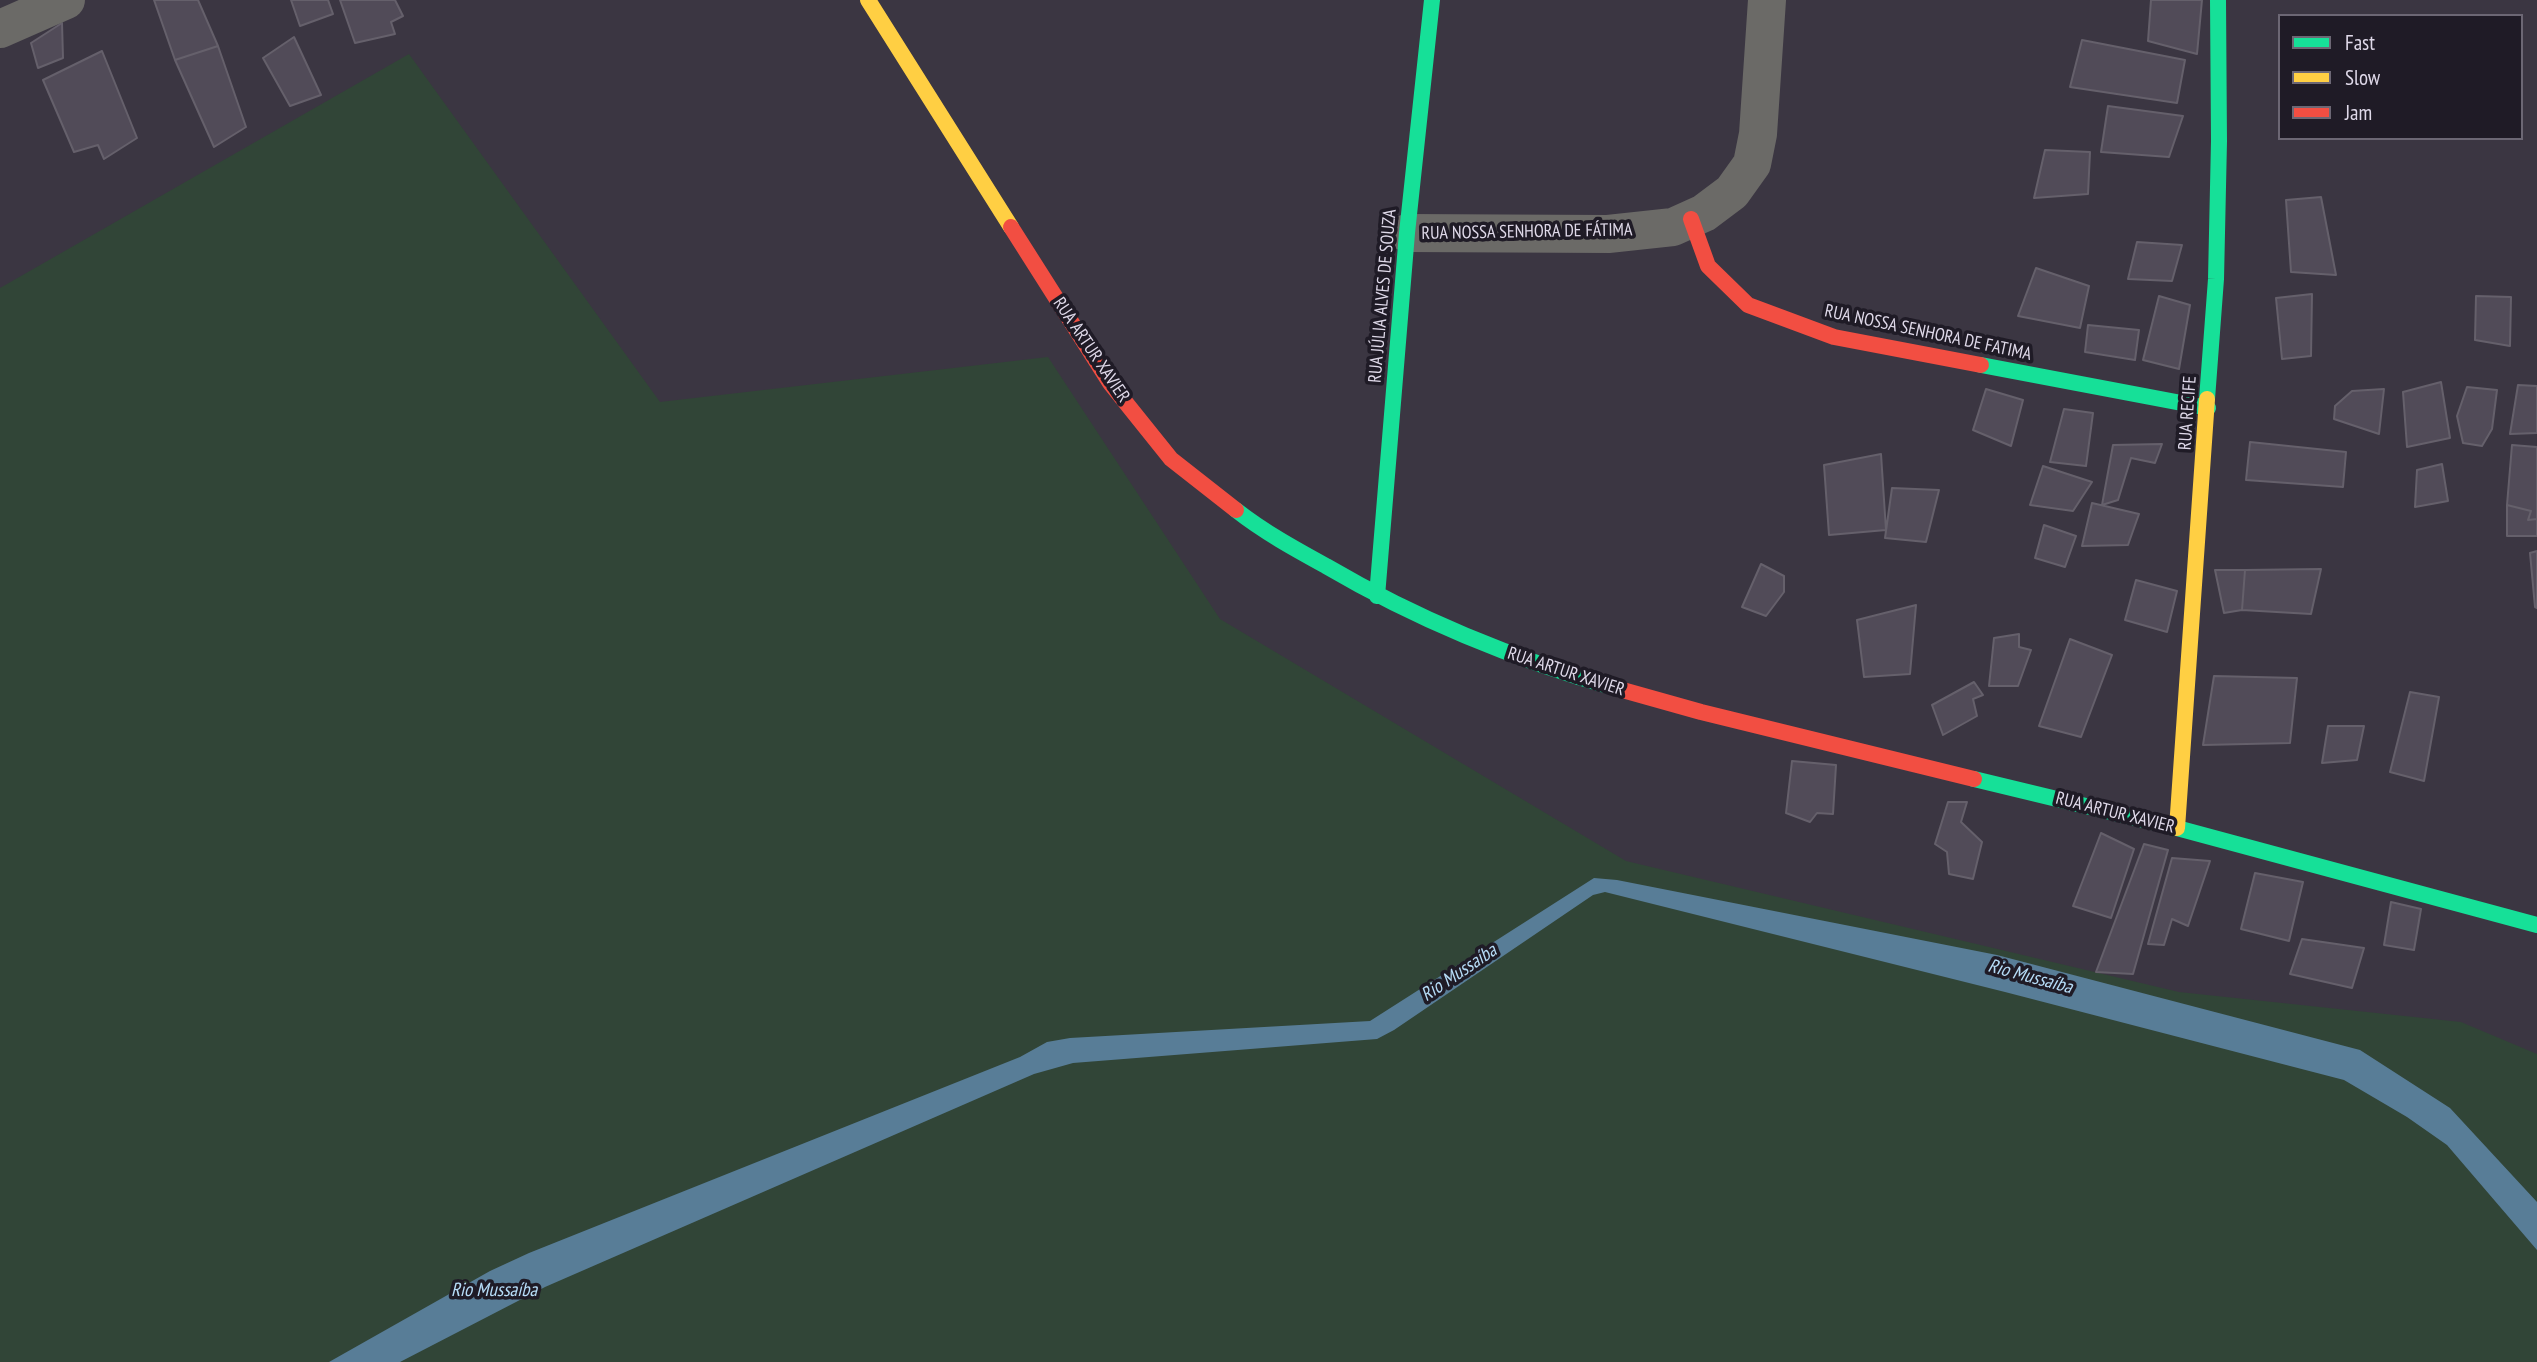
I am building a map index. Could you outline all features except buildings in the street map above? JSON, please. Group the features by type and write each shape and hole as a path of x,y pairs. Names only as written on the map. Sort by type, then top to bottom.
{"street":[{"path":"0,29 66,0"},
{"name":"RUA ARTUR XAVIER","path":"868,0 1110,383 1171,459 1259,528 1377,596 1482,644 1566,674 1701,712 2177,828 2537,925"},
{"name":"RUA JÚLIA ALVES DE SOUZA","path":"1377,596 1407,233 1432,0"},
{"name":"RUA NOSSA SENHORA DE FÁTIMA","path":"1407,233 1608,234 1672,227 1704,213 1732,192 1752,164 1758,134 1767,0"},
{"name":"RUA RECIFE","path":"2177,828 2216,279 2218,0"},
{"name":"RUA NOSSA SENHORA DE FATIMA","path":"1691,219 1708,265 1748,305 1834,337 2208,408"}],"green space":[{"path":"409,54 660,402 1048,357 1220,619 1626,861 2179,992 2461,1022 2537,1054 2537,1362 0,1362 0,288"}],"water":[{"name":"Rio Mussaíba","path":"1594,878 1617,880 1997,955 2360,1050 2450,1108 2537,1202 2537,1250 2447,1145 2407,1117 2344,1080 1605,892 1593,895 1377,1039 1073,1063 1034,1074 545,1287 400,1362 329,1362 490,1271 529,1253 1020,1057 1047,1042 1070,1038 1370,1021"}],"traffic: fast":[{"path":"1377,596 1407,233 1432,0"},
{"path":"2207,399 2216,279 2218,0"},
{"path":"1981,365 2208,408"},
{"path":"1236,510 1269,533 1361,586 1432,621 1505,652 1619,689"},
{"path":"1974,779 2177,828 2537,925"}],"traffic: slow":[{"path":"868,0 1011,227"},
{"path":"2177,828 2207,399"}],"traffic: jam":[{"path":"1691,219 1708,266 1748,305 1834,337 1981,365"},
{"path":"1011,227 1110,383 1171,459 1236,510"},
{"path":"1619,689 1701,712 1974,779"}]}
